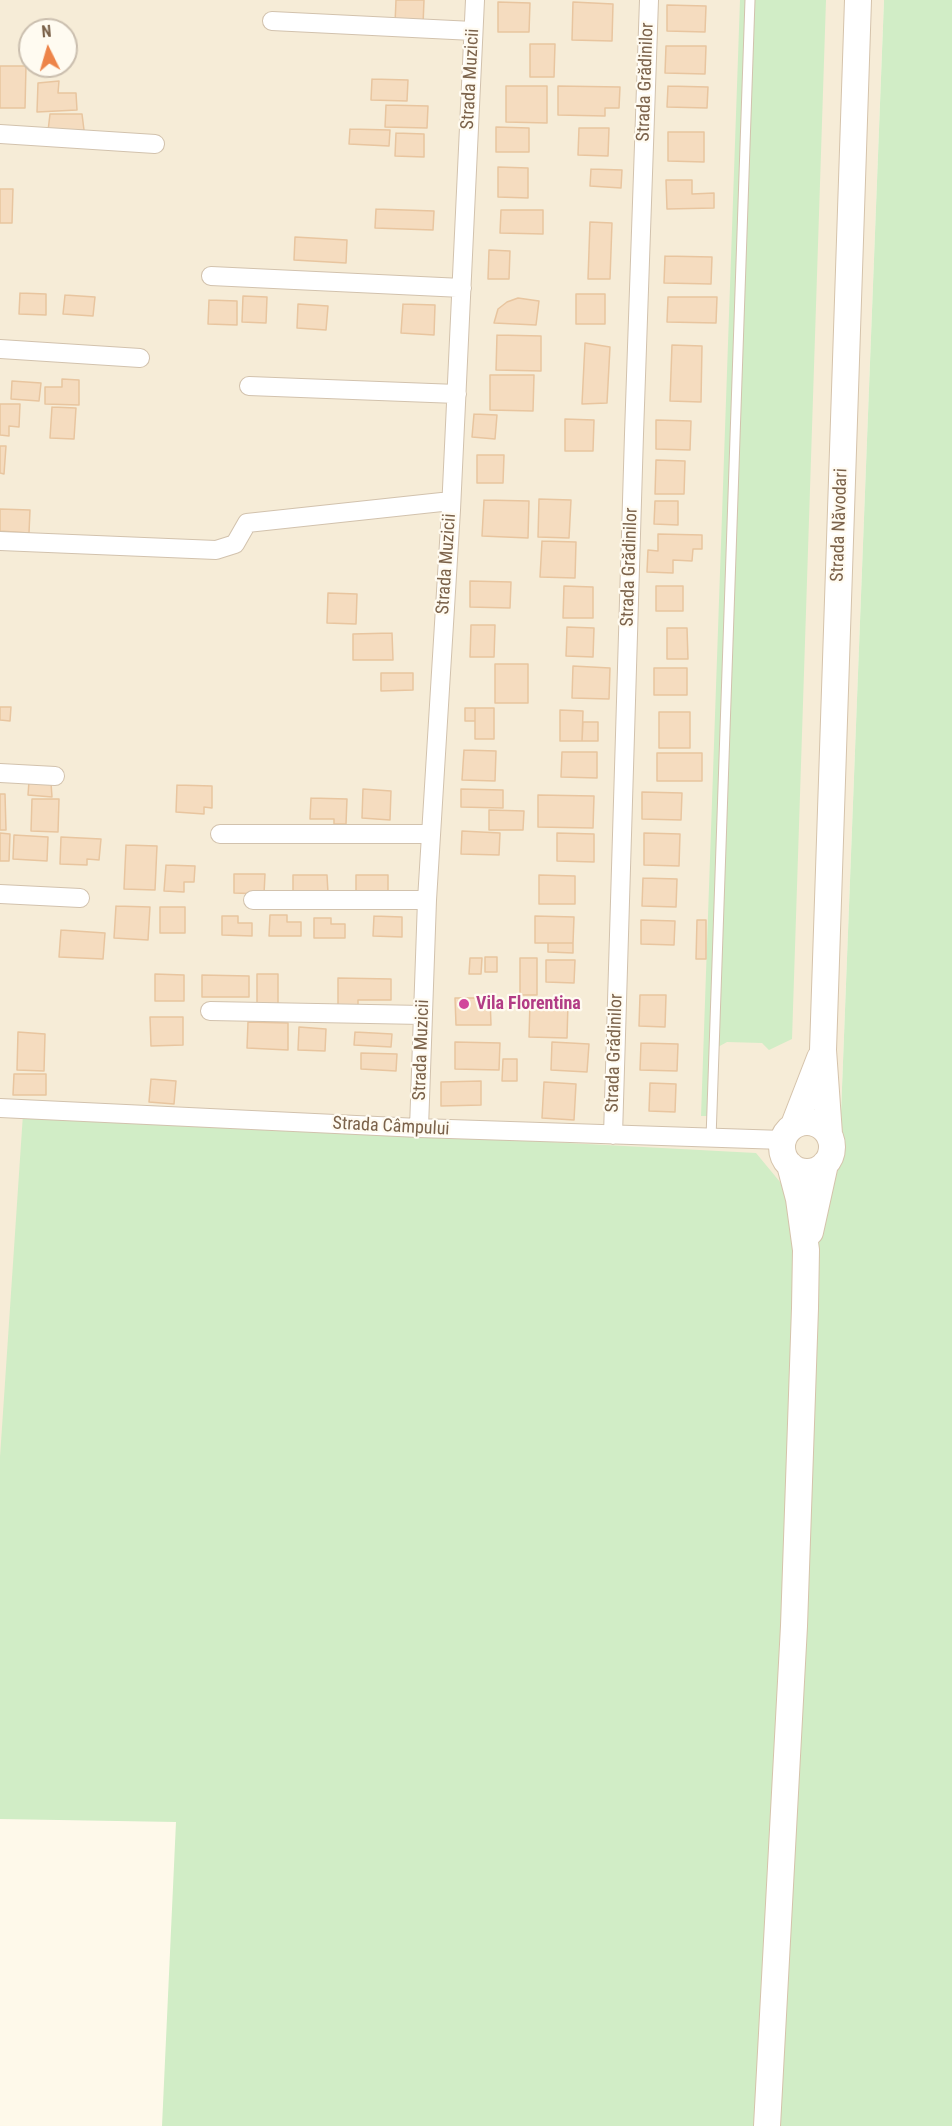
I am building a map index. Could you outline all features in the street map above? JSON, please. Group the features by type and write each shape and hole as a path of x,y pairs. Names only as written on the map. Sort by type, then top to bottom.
{"main road":[{"name":"Strada Năvodari","path":"829,1134 823,1050 858,0"},
{"name":"Strada Năvodari","path":"788,1133 823,1050"},
{"path":"767,2126 794,1626 806,1250 799,1200 790,1165 782,1151 788,1133 809,1121 817,1123 829,1134 832,1150 825,1164 806,1250"},
{"path":"790,1165 802,1172 810,1172 825,1164"}],"street":[{"name":"Strada Muzicii","path":"419,1128 430,834 457,394 475,0"},
{"name":"Strada Grădinilor","path":"613,1135 634,434 650,0"},
{"path":"272,21 473,31"},
{"path":"0,134 155,144"},
{"path":"211,276 462,288"},
{"path":"0,349 140,358"},
{"path":"249,387 457,394"},
{"path":"0,541 216,550 235,544 248,523 451,501"},
{"path":"0,773 55,776"},
{"path":"220,834 430,834"},
{"path":"0,894 80,898"},
{"path":"253,900 427,900"},
{"path":"210,1011 423,1015"},
{"name":"Strada Câmpului","path":"0,1108 613,1135 711,1138 788,1133"}],"lane":[{"path":"711,1138 750,0"}],"shaded area":[{"path":"0,0 884,0 841,1113 844,1154 831,1189 0,1457"}],"green space":[{"path":"740,0 826,0 792,1039 769,1050 762,1043 727,1042 718,1047 715,1116 701,1116"},
{"path":"884,0 952,0 952,2126 162,2126 176,1822 0,1819 0,1457 23,1114 756,1153 785,1188 831,1188 844,1154 841,1113"}],"building":[{"path":"396,0 424,0 423,25 395,24"},
{"path":"498,2 530,3 529,32 498,32"},
{"path":"573,2 613,4 612,41 572,40"},
{"path":"667,5 706,6 705,32 667,31"},
{"path":"530,44 555,44 554,77 530,77"},
{"path":"666,46 706,46 705,74 665,73"},
{"path":"0,66 18,66 18,78 26,78 25,108 0,108"},
{"path":"372,79 408,80 407,101 371,100"},
{"path":"59,81 58,93 76,93 77,110 37,112 38,83"},
{"path":"506,86 547,86 547,123 506,122"},
{"path":"558,86 620,87 619,108 605,108 605,116 558,115"},
{"path":"668,86 708,87 707,108 667,107"},
{"path":"386,105 428,106 427,128 385,127"},
{"path":"50,114 82,114 84,130 48,131"},
{"path":"496,127 529,128 529,152 496,152"},
{"path":"579,128 609,128 608,156 578,155"},
{"path":"350,129 390,130 389,146 349,144"},
{"path":"668,132 704,132 704,162 668,161"},
{"path":"396,133 424,134 424,157 395,156"},
{"path":"498,167 528,168 528,198 498,197"},
{"path":"591,169 622,170 621,188 590,186"},
{"path":"666,180 692,180 692,194 714,193 714,208 667,209"},
{"path":"0,189 13,189 12,223 0,223"},
{"path":"376,209 434,211 433,230 375,228"},
{"path":"501,210 543,210 543,234 500,233"},
{"path":"590,222 612,223 610,279 588,279"},
{"path":"295,237 347,240 346,263 294,260"},
{"path":"489,250 510,251 509,279 488,279"},
{"path":"665,256 712,257 711,284 664,283"},
{"path":"20,293 46,294 46,315 19,314"},
{"path":"576,294 605,294 605,324 576,324"},
{"path":"65,295 95,297 93,316 63,314"},
{"path":"243,296 267,297 266,323 242,322"},
{"path":"668,297 717,297 716,323 667,322"},
{"path":"518,298 539,301 536,325 494,323 498,309"},
{"path":"209,300 237,301 237,325 208,324"},
{"path":"298,304 328,306 326,330 297,328"},
{"path":"403,304 435,305 434,335 401,333"},
{"path":"497,335 541,336 541,371 496,370"},
{"path":"585,343 610,347 607,403 582,404"},
{"path":"672,345 702,346 701,402 670,401"},
{"path":"490,375 534,375 533,411 490,410"},
{"path":"62,379 79,380 79,405 45,404 45,387 62,387"},
{"path":"12,381 41,383 39,401 11,399"},
{"path":"0,404 20,404 19,427 9,426 9,436 0,435"},
{"path":"52,407 76,408 74,439 50,438"},
{"path":"474,414 497,415 495,439 472,437"},
{"path":"565,419 594,420 593,451 565,451"},
{"path":"656,420 691,421 690,450 656,449"},
{"path":"0,446 6,446 4,474 0,473"},
{"path":"477,455 504,455 503,483 477,483"},
{"path":"656,460 685,461 684,494 655,494"},
{"path":"539,499 571,500 569,538 538,537"},
{"path":"484,500 529,501 528,538 482,536"},
{"path":"655,501 678,501 678,525 654,524"},
{"path":"0,509 30,510 29,533 0,531"},
{"path":"658,534 702,535 702,549 693,549 692,561 673,560 673,573 647,572 648,550 658,551"},
{"path":"542,541 576,542 575,578 540,577"},
{"path":"470,581 511,582 510,608 470,607"},
{"path":"564,586 593,587 593,618 563,618"},
{"path":"656,586 683,586 683,611 656,611"},
{"path":"328,593 357,594 356,624 327,623"},
{"path":"471,625 495,625 494,657 470,657"},
{"path":"567,627 594,628 593,657 566,656"},
{"path":"667,628 687,628 688,659 667,659"},
{"path":"392,633 393,660 353,660 353,634"},
{"path":"495,664 528,664 528,703 495,703"},
{"path":"573,666 610,668 609,699 572,698"},
{"path":"654,668 687,668 687,695 654,695"},
{"path":"381,673 413,673 413,690 381,691"},
{"path":"0,707 11,707 10,721 0,720"},
{"path":"465,708 475,708 475,721 465,721"},
{"path":"475,708 494,708 494,739 475,739"},
{"path":"560,710 583,711 582,741 560,741"},
{"path":"659,712 690,712 690,748 659,748"},
{"path":"583,722 598,722 598,741 582,741"},
{"path":"464,750 496,751 495,781 462,780"},
{"path":"562,752 597,752 597,778 561,777"},
{"path":"657,753 702,753 702,781 657,781"},
{"path":"29,781 51,783 52,797 28,795"},
{"path":"177,785 212,786 212,808 204,807 204,814 176,812"},
{"path":"363,789 391,791 390,820 362,818"},
{"path":"461,789 503,790 503,808 461,807"},
{"path":"642,792 682,793 681,820 642,819"},
{"path":"0,794 5,794 6,830 0,830"},
{"path":"538,795 594,796 593,828 538,827"},
{"path":"311,798 347,799 346,824 334,824 334,819 310,819"},
{"path":"32,799 59,799 58,832 31,831"},
{"path":"489,810 524,811 523,830 489,830"},
{"path":"462,831 500,833 499,855 461,854"},
{"path":"0,833 10,834 9,861 0,861"},
{"path":"557,833 594,834 594,862 557,861"},
{"path":"644,833 680,834 679,866 644,865"},
{"path":"14,835 48,837 47,861 13,859"},
{"path":"61,837 101,839 99,860 87,859 87,865 60,864"},
{"path":"126,845 157,846 155,890 124,889"},
{"path":"166,865 195,866 194,882 184,882 184,892 164,891"},
{"path":"234,874 265,874 264,894 234,893"},
{"path":"293,875 327,875 328,893 293,893"},
{"path":"356,875 388,875 388,895 356,895"},
{"path":"539,875 575,876 575,904 539,904"},
{"path":"643,878 677,879 676,907 642,906"},
{"path":"116,906 150,907 148,940 114,938"},
{"path":"160,907 185,907 185,933 160,933"},
{"path":"270,915 287,915 287,922 301,922 301,936 269,936"},
{"path":"222,916 238,916 238,923 252,923 252,936 222,935"},
{"path":"374,916 402,917 402,937 373,936"},
{"path":"535,916 574,917 573,943 535,943"},
{"path":"314,918 331,918 331,924 345,924 345,938 314,938"},
{"path":"641,920 675,921 674,945 641,944"},
{"path":"697,920 706,920 706,959 696,959"},
{"path":"61,930 105,933 103,959 59,957"},
{"path":"548,943 573,943 573,953 548,952"},
{"path":"485,957 497,957 497,972 485,972"},
{"path":"470,958 482,958 481,974 469,974"},
{"path":"520,958 537,958 537,995 520,995"},
{"path":"546,960 575,960 574,983 546,982"},
{"path":"155,974 184,975 184,1001 155,1001"},
{"path":"257,974 278,974 278,1005 257,1006"},
{"path":"202,975 249,976 249,997 202,997"},
{"path":"338,978 391,979 391,1000 358,1000 358,1011 338,1011"},
{"path":"640,995 666,995 665,1027 639,1026"},
{"path":"455,998 490,998 491,1025 456,1025"},
{"path":"530,1002 568,1003 567,1038 529,1037"},
{"path":"150,1017 183,1017 183,1045 151,1046"},
{"path":"248,1022 288,1023 288,1050 247,1048"},
{"path":"299,1027 326,1029 325,1051 298,1050"},
{"path":"18,1032 45,1034 44,1071 17,1070"},
{"path":"355,1032 392,1034 391,1047 354,1045"},
{"path":"455,1042 500,1043 499,1070 455,1069"},
{"path":"552,1042 589,1044 587,1072 551,1070"},
{"path":"641,1043 678,1044 677,1071 640,1070"},
{"path":"361,1053 397,1054 396,1071 361,1069"},
{"path":"503,1059 517,1059 517,1081 502,1081"},
{"path":"14,1074 46,1074 46,1095 13,1095"},
{"path":"151,1079 176,1081 174,1104 149,1102"},
{"path":"481,1081 481,1105 441,1106 441,1082"},
{"path":"544,1082 576,1084 574,1120 542,1118"},
{"path":"650,1083 676,1084 675,1112 649,1111"}],"place":[{"name":"Vila Florentina","path":"464,1004"}]}
